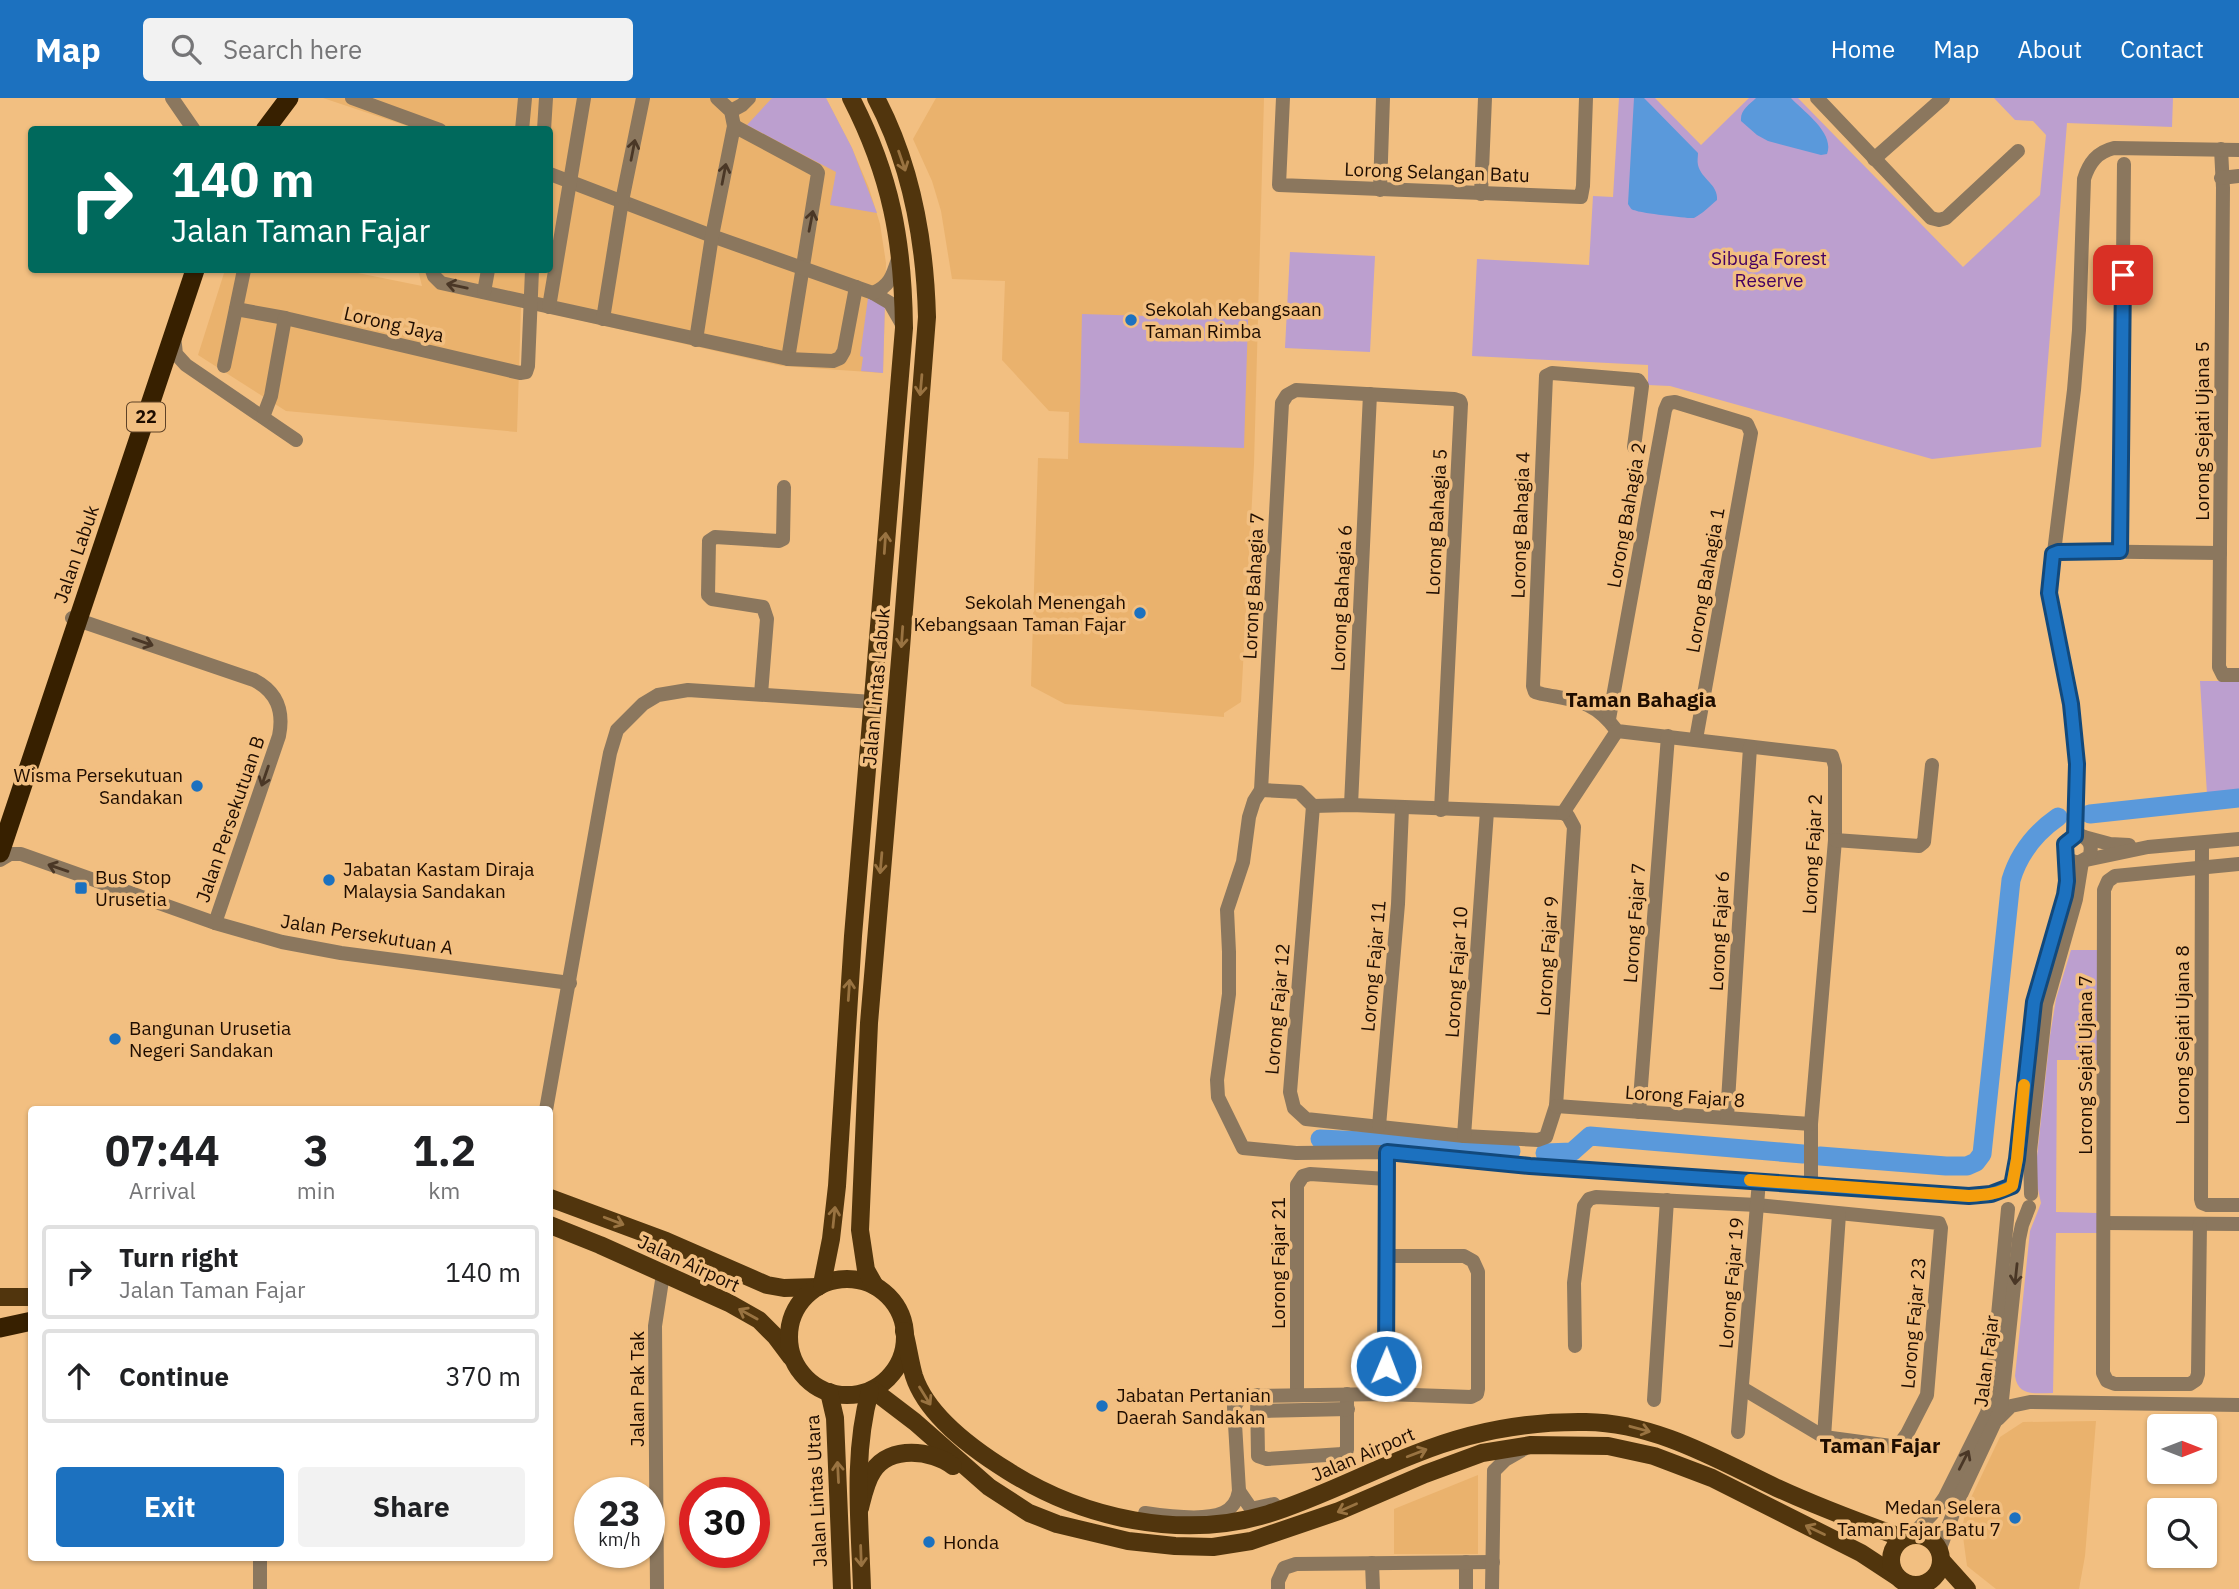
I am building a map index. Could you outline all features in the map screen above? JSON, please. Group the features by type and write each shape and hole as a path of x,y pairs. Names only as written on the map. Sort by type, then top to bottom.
{"highway":[{"path":"262,126 282,98"},
{"path":"268,126 289,98"},
{"name":"Jalan Labuk","path":"0,853 186,273"},
{"name":"Jalan Labuk","path":"0,837 194,273"},
{"path":"0,1328 28,1321"}],"main road":[{"name":"Jalan Lintas Labuk","path":"820,1285 831,1239 837,1186 845,1032 904,328 901,252 896,220 868,130 851,98"},
{"name":"Jalan Lintas Labuk","path":"875,1286 866,1270 860,1230 869,1023 927,317 926,279 909,181 876,98"},
{"name":"Jalan Airport","path":"553,1199 666,1241 767,1286 783,1289 820,1285"},
{"name":"Jalan Airport","path":"553,1226 729,1303 759,1320 795,1362"},
{"path":"862,1589 861,1443 865,1410 872,1391 888,1378 898,1364 904,1348 904,1331 900,1313 890,1298 875,1286 859,1280 841,1279 820,1285 804,1298 795,1312 790,1328 790,1346 795,1362 809,1381 829,1392 843,1395 872,1391 915,1422 989,1487 1029,1513 1057,1524 1128,1541 1213,1547"},
{"path":"0,1297 28,1297"},
{"path":"0,1318 28,1320"},
{"name":"Jalan Airport","path":"904,1331 915,1378 939,1416 965,1442 1024,1481 1084,1508 1112,1516 1179,1525 1223,1523 1296,1504 1416,1453 1460,1438 1510,1427 1587,1422 1631,1427 1679,1442 1794,1496 1874,1528 1908,1536"},
{"name":"Jalan Lintas Utara","path":"829,1392 835,1418 842,1589"},
{"path":"860,1508 872,1471 879,1464 900,1454 915,1453 943,1458 1010,1512 1046,1529 1082,1541 1120,1549 1160,1551 1213,1547 1251,1541 1300,1526 1482,1453 1531,1445 1608,1446 1654,1456 1712,1478 1861,1553 1907,1583 1920,1585 1931,1581 1938,1571 1940,1555"},
{"path":"1907,1583 1890,1559 1892,1551 1908,1536 1928,1538 1967,1589"}],"street":[{"path":"172,98 191,126"},
{"path":"352,98 429,126"},
{"path":"522,126 525,98"},
{"path":"544,126 546,98"},
{"path":"549,307 584,98"},
{"path":"603,319 622,201 643,98"},
{"path":"695,340 734,126 731,111 717,98"},
{"path":"731,111 749,98"},
{"name":"Lorong Selangan Batu","path":"1283,98 1279,185 1581,197 1586,98"},
{"path":"1380,190 1383,98"},
{"path":"1481,194 1485,98"},
{"path":"1817,98 1931,218 1946,218 2018,150"},
{"path":"1874,159 1943,98"},
{"path":"734,126 818,173 788,359"},
{"path":"2084,861 2091,848 2080,836 2073,716 2051,608 2050,576 2074,390 2079,330 2084,179 2097,155 2114,148 2230,149"},
{"name":"Lorong Sejati Ujana 5","path":"2230,149 2219,667 2221,673 2226,676 2239,676"},
{"path":"2120,551 2124,164"},
{"path":"553,175 712,236 873,293 890,303 904,328"},
{"path":"873,293 889,283 901,252"},
{"path":"224,366 243,273"},
{"path":"434,273 441,283 695,340 788,359 833,361 840,358 844,351 856,287"},
{"path":"484,292 487,273"},
{"path":"530,302 532,273"},
{"name":"Lorong Jaya","path":"285,318 520,373 526,372 528,366 530,302"},
{"path":"236,309 285,318 271,396 263,417"},
{"path":"174,331 176,354 194,371 296,440"},
{"path":"154,392 161,381 173,372 181,369 194,371"},
{"name":"Lorong Bahagia 4","path":"1613,725 1588,704 1542,694 1535,691 1533,686 1546,376 1552,373 1641,382 1634,447"},
{"name":"Lorong Bahagia 5","path":"1296,390 1460,401 1441,810"},
{"name":"Lorong Bahagia 7","path":"1296,390 1287,395 1282,403 1261,790 1249,817 1242,862 1227,910 1229,994 1217,1080 1219,1097 1243,1148 1296,1153 1387,1152"},
{"name":"Lorong Bahagia 6","path":"1351,805 1370,394"},
{"name":"Lorong Bahagia 2","path":"1613,725 1668,403 1675,402 1747,424 1750,428"},
{"name":"Lorong Bahagia 1","path":"1696,739 1750,428"},
{"path":"761,694 766,611 762,607 712,599 708,595 709,541 715,537 779,541 783,539 784,486"},
{"path":"2057,520 2063,536 2076,551"},
{"path":"2053,554 2063,551 2220,553"},
{"path":"2050,576 2064,557 2076,551"},
{"name":"Jalan Persekutuan B","path":"75,619 254,680 272,692 277,702 282,722 279,736 215,923"},
{"path":"548,1106 602,795 617,730 643,704 658,695 688,690 873,702"},
{"path":"1261,790 1299,792 1314,806 1563,813 1613,725"},
{"name":"Lorong Fajar 2","path":"1613,725 1668,736 1832,756 1835,766 1835,840 1811,1124 1811,1185"},
{"name":"Lorong Fajar 7","path":"1639,1112 1668,736"},
{"name":"Lorong Fajar 6","path":"1727,1117 1750,747"},
{"path":"1835,840 1919,846 1924,842 1932,765"},
{"name":"Lorong Fajar 12","path":"1314,806 1290,1092 1294,1108 1306,1119 1464,1136 1530,1140"},
{"name":"Lorong Fajar 11","path":"1379,1126 1398,904 1402,808"},
{"name":"Lorong Fajar 10","path":"1464,1136 1486,811"},
{"name":"Lorong Fajar 9","path":"1556,1106 1574,827 1563,813"},
{"path":"2007,1208 2004,1197 2010,1188 2017,1159 2030,1021 2065,895 2065,844 2080,836 2109,844 2148,847 2239,839"},
{"name":"Lorong Sejati Ujana 8","path":"2202,844 2200,1199 2207,1205 2239,1205"},
{"path":"2064,853 2073,862 2148,847"},
{"name":"Jalan Persekutuan A","path":"0,860 10,855 21,855 215,923 282,942 341,953 570,983"},
{"name":"Jalan Fajar","path":"1940,1555 1957,1503 1998,1419 2006,1378 2022,1225 2030,1201 2029,1151 2046,1005 2084,861"},
{"name":"Lorong Sejati Ujana 7","path":"2200,1224 2196,1380 2190,1384 2115,1384 2107,1381 2103,1373 2104,890 2108,881 2115,876 2239,864"},
{"path":"1530,1166 1530,1140 1546,1137 1556,1106"},
{"name":"Lorong Fajar 8","path":"1556,1106 1811,1124"},
{"path":"1385,1394 1387,1152 1530,1166 1969,1196 2025,1187 2030,1201 2026,1211 2017,1213 1969,1196"},
{"name":"Lorong Fajar 21","path":"1297,1395 1297,1185 1303,1176 1310,1174 1387,1179"},
{"name":"Lorong Fajar 19","path":"1738,1432 1759,1181"},
{"name":"Lorong Fajar 23","path":"1575,1346 1574,1283 1584,1206 1589,1199 1596,1197 1757,1205 1939,1223 1941,1228 1927,1395 1907,1434 1901,1442 1891,1446 1824,1437"},
{"path":"1654,1400 1667,1200"},
{"name":"Jalan Fajar","path":"1908,1536 1936,1510 1945,1497 1987,1413 1992,1386 2007,1208"},
{"path":"1742,1388 1824,1437 1839,1214"},
{"path":"2104,1223 2239,1224"},
{"path":"1257,1411 1385,1394 1476,1394 1478,1272 1473,1261 1464,1256 1387,1256"},
{"name":"Jalan Pak Tak","path":"657,1589 655,1325 663,1274"},
{"path":"2006,1378 2015,1394 2030,1402"},
{"path":"1257,1395 1258,1456 1267,1459 1342,1454 1347,1450 1348,1442 1348,1401"},
{"path":"1051,1494 1107,1509 1160,1515 1220,1514 1236,1503 1239,1491 1234,1407 1240,1398 1257,1395 1297,1395 1348,1401"},
{"path":"1998,1419 2011,1406 2030,1402 2239,1405"},
{"path":"1492,1589 1494,1471 1505,1460 1531,1445"},
{"path":"1460,1461 1480,1463 1494,1471"},
{"path":"1239,1491 1250,1507 1265,1507 1375,1471"},
{"path":"260,1561 260,1589"},
{"path":"1466,1562 1466,1589"},
{"path":"1278,1589 1278,1581 1284,1568 1296,1564 1493,1562"},
{"path":"1373,1563 1373,1589"}],"shaded area":[{"path":"323,98 826,98 852,148 869,188 880,224 886,263 883,373 782,366 521,307 517,432 286,411 198,355 224,273 358,273 422,286 419,273 553,273 553,126 407,126"},
{"name":"Sekolah Kebangsaan Taman Rimba","path":"936,98 1264,98 1254,464 1241,702 1224,713 1224,717 1065,704 1031,686 1038,458 1068,459 1069,412 1049,411 1002,360 1005,281 952,279 941,211 932,181 913,139"},
{"path":"2096,1421 2085,1556 2079,1589 1996,1589 1967,1566 1962,1529 1966,1508 2000,1437 2023,1422"},
{"path":"1478,1475 1478,1554 1394,1554 1394,1509"}],"green space":[{"path":"772,98 826,98 852,148 877,213 830,205 836,172 747,125"},
{"name":"Sibuga Forest Reserve","path":"1619,98 1655,98 1701,145 1749,98 1798,98 1963,267 2040,195 2046,135 2033,121 2015,120 1994,98 2173,98 2172,127 2067,123 2041,447 1932,459 1670,386 1648,385 1648,365 1472,356 1477,259 1589,265 1593,196 1613,197"},
{"path":"1290,252 1375,256 1370,352 1285,348"},
{"path":"868,298 885,304 883,373 861,371 863,357 860,356"},
{"path":"1082,314 1248,319 1244,448 1079,443"},
{"path":"2200,681 2239,681 2239,791 2207,794"},
{"path":"2071,950 2098,950 2097,1060 2057,1060 2056,1212 2097,1213 2097,1233 2056,1233 2053,1393 2034,1393 2020,1388 2015,1376 2030,1231 2041,1203 2035,1175 2050,1036 2056,999"}],"water":[{"path":"1634,98 1644,98 1698,153 1700,170 1715,190 1717,200 1694,218 1641,212 1632,209 1628,204"},
{"path":"1756,98 1791,98 1823,131 1827,138 1827,154 1821,155 1768,141 1757,135 1741,121 1743,111"}],"waterway":[{"path":"2090,814 2239,798"},
{"path":"1820,1156 1967,1166 1976,1162 1982,1154 2011,880 2018,861 2029,844 2058,817"},
{"path":"1545,1153 1572,1152 1590,1136 1803,1154"},
{"path":"1320,1139 1511,1151"}],"slow traffic":[{"path":"1750,1180 1969,1196 2008,1189 2012,1186 2017,1159 2024,1085"}],"place":[{"name":"Sekolah Kebangsaan Taman Rimba","path":"1131,320"},
{"name":"Sekolah Menengah Kebangsaan Taman Fajar","path":"1140,613"},
{"name":"Wisma Persekutuan Sandakan","path":"197,786"},
{"name":"Jabatan Kastam Diraja Malaysia Sandakan","path":"329,880"},
{"name":"Bus Stop Urusetia","path":"81,888"},
{"name":"Bangunan Urusetia Negeri Sandakan","path":"115,1039"},
{"name":"Jabatan Pertanian Daerah Sandakan","path":"1102,1406"},
{"name":"Medan Selera Taman Fajar Batu 7","path":"2015,1518"},
{"name":"Honda","path":"929,1542"}],"district":[{"name":"Taman Bahagia","path":"1641,700"},
{"name":"Taman Fajar","path":"1880,1446"}],"route":[{"path":"1386,1366 1387,1152 1530,1166 1969,1196 1991,1194 2012,1186 2030,1021 2065,895 2067,866 2064,848 2067,840 2075,836 2077,764 2073,716 2051,608 2050,576 2053,554 2058,552 2120,551 2123,275"}]}
